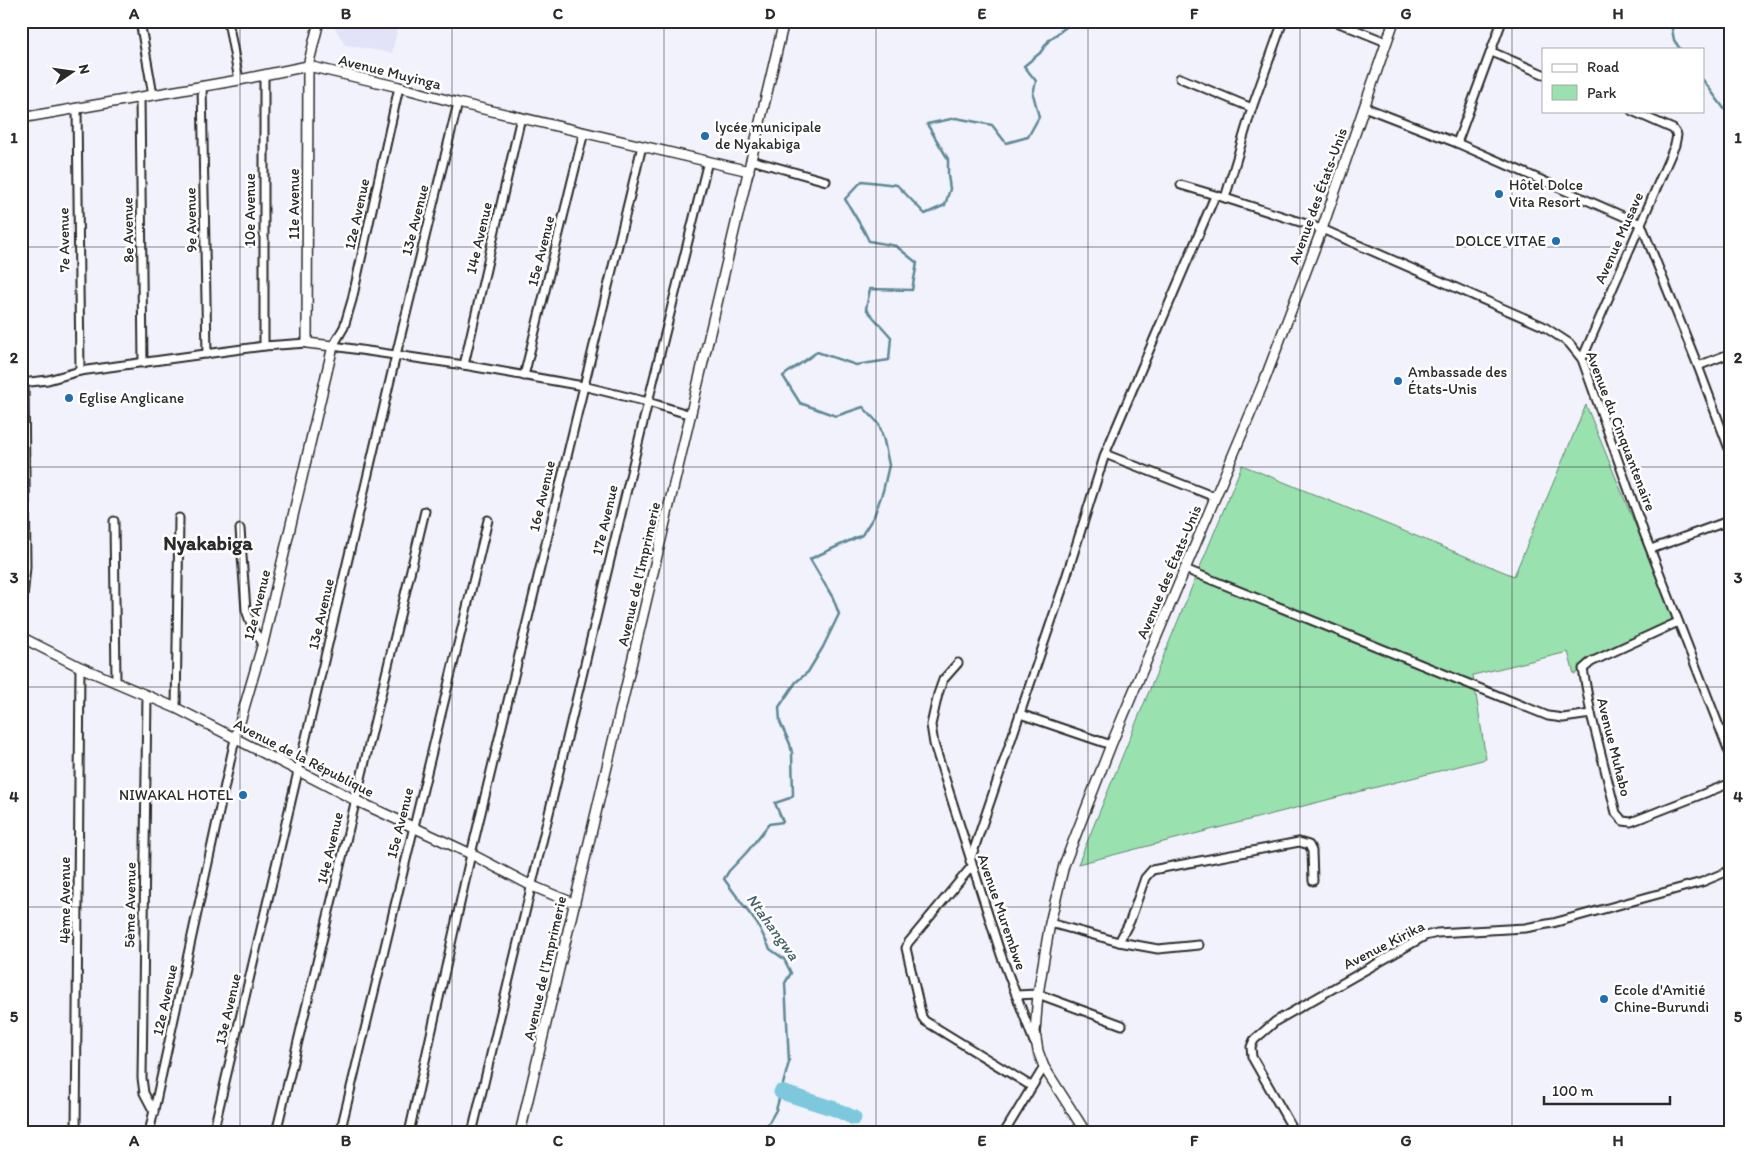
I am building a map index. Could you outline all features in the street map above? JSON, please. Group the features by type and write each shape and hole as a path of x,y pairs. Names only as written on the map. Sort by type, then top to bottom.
{"street":[{"path":"140,21 153,95"},
{"path":"228,21 239,80"},
{"name":"11e Avenue","path":"307,343 308,66 319,21"},
{"name":"Avenue de l'Imprimerie","path":"520,1133 784,21"},
{"path":"1225,198 1252,108 1282,21"},
{"path":"1334,21 1386,42"},
{"name":"Avenue des États-Unis","path":"1086,1133 1044,1067 1038,1051 1035,1032 1038,994 1050,923 1065,859 1265,379 1322,229 1394,21"},
{"path":"1457,143 1502,21"},
{"path":"1492,52 1542,74"},
{"name":"Avenue Muyinga","path":"21,118 308,66 749,171"},
{"name":"10e Avenue","path":"264,75 264,346"},
{"path":"1180,78 1252,108"},
{"name":"9e Avenue","path":"202,86 207,354"},
{"name":"12e Avenue","path":"149,1133 235,739 263,643 333,346 344,327 352,300 399,87"},
{"name":"8e Avenue","path":"140,97 143,363"},
{"name":"13e Avenue","path":"213,1133 396,355 458,103"},
{"path":"1364,107 1457,143 1641,224 1728,436 1731,454"},
{"name":"7e Avenue","path":"76,108 80,371"},
{"name":"Avenue Musave","path":"1582,359 1678,135 1673,129 1634,112"},
{"name":"14e Avenue","path":"464,365 521,117"},
{"name":"15e Avenue","path":"524,376 584,132"},
{"name":"16e Avenue","path":"409,1133 471,854 642,146"},
{"path":"752,160 826,181"},
{"name":"17e Avenue","path":"472,1133 530,885 708,161"},
{"name":"Avenue du Cinquantenaire","path":"1181,186 1322,229 1543,326 1576,349 1582,359 1678,622 1731,757"},
{"path":"1031,1086 925,1021 922,1017 906,948 971,864 1105,454 1214,196"},
{"path":"21,619 26,567 23,383 48,380 80,371 264,346 307,343 464,365 583,386 691,415"},
{"path":"1698,366 1731,353"},
{"path":"1105,454 1216,497"},
{"name":"14e Avenue","path":"276,1133 425,512"},
{"path":"176,708 179,518"},
{"path":"114,520 116,681"},
{"name":"15e Avenue","path":"340,1133 488,520"},
{"path":"1651,549 1731,520"},
{"path":"240,529 246,610 253,630 263,643"},
{"path":"1185,569 1548,716 1563,718 1591,714"},
{"name":"Avenue Muhabo","path":"1678,622 1599,658 1584,667 1583,671 1591,714 1616,813 1623,822 1631,822 1731,783"},
{"name":"Avenue de la République","path":"21,637 80,666 176,708 297,772 471,854 530,885 574,904"},
{"name":"Avenue Murembwe","path":"958,662 943,680 938,694 931,725 934,744 971,864 1038,1051"},
{"name":"4ème Avenue","path":"76,1133 80,666"},
{"name":"5ème Avenue","path":"147,696 142,1078 144,1093 154,1112"},
{"path":"1020,714 1111,745"},
{"path":"1118,942 1130,921 1145,878 1148,873 1156,868 1302,842 1309,845 1312,851 1313,881"},
{"name":"Avenue Kirika","path":"1295,1133 1252,1057 1251,1047 1254,1040 1276,1021 1298,1007 1425,936 1437,933 1525,928 1544,925 1702,882 1731,870"},
{"path":"1050,923 1118,942 1158,949 1199,945"},
{"path":"1016,994 1038,994 1122,1025"},
{"path":"1004,1133 1044,1067"}],"shaded area":[{"path":"337,21 399,21 392,53 345,45 335,28"}],"green space":[{"path":"1586,405 1677,627 1574,674 1568,652 1473,675 1486,759 1078,864 1242,465 1514,576"}],"waterway":[{"name":"Ntahangwa","path":"763,1133 776,1110 789,1062 785,983 791,973 784,959 770,949 758,925 724,879 769,824 783,822 775,803 790,798 793,795 792,753 780,722 779,707 796,682 808,672 839,614 833,598 810,559 862,535 874,516 883,491 889,465 879,424 863,407 836,416 800,403 783,376 817,352 856,365 889,360 891,337 866,309 870,289 912,290 917,263 896,246 869,241 845,199 862,181 897,185 925,214 945,205 950,189 948,159 927,124 956,118 992,125 1006,143 1028,137 1039,117 1033,94 1036,81 1024,66 1040,53 1049,40 1074,21"},
{"path":"1675,21 1672,29 1674,40 1679,48"},
{"path":"1704,81 1731,118"},
{"path":"781,1092 835,1109 854,1118"}],"place":[{"name":"lycée municipale de Nyakabiga","path":"705,136"},
{"name":"Hôtel Dolce Vita Resort","path":"1499,194"},
{"name":"DOLCE VITAE","path":"1556,241"},
{"name":"Ambassade des États-Unis","path":"1398,381"},
{"name":"Eglise Anglicane","path":"69,398"},
{"name":"NIWAKAL HOTEL","path":"243,795"},
{"name":"Ecole d'Amitié Chine-Burundi","path":"1604,999"}],"district":[{"name":"Nyakabiga","path":"208,543"}]}
